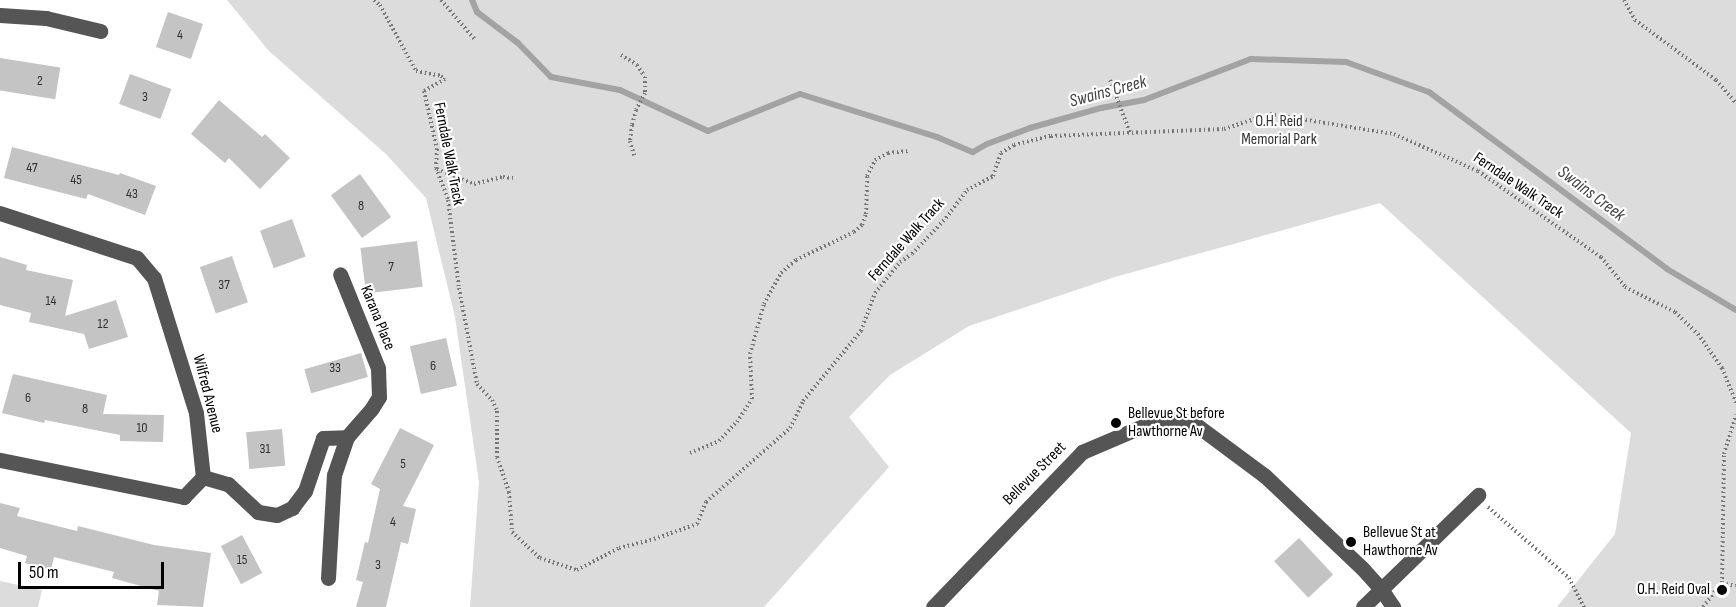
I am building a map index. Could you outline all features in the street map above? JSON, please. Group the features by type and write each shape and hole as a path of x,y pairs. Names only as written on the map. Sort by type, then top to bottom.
{"street":[{"path":"0,15 46,18 100,31"},
{"name":"Wilfred Avenue","path":"0,213 137,258 154,278 196,413 203,477"},
{"name":"Karana Place","path":"328,578 334,475 347,437 379,397 378,368 340,274"},
{"name":"Bellevue Street","path":"933,607 1082,452 1156,420 1170,419 1191,422 1264,476 1381,589 1393,607"},
{"path":"0,460 184,497 203,477 228,484 258,512 276,515 292,508 305,491 323,438 347,437"},
{"path":"1363,607 1478,495"}],"path":[{"name":"Ferndale Walk Track","path":"374,0 380,5 417,71 445,79 424,91 436,149 436,168 447,200 459,288 477,384 492,400 497,411 497,457 509,492 512,532 540,558 577,570 619,548 654,540 697,524 706,502 790,428 803,401 861,331 875,293 900,262 912,254 946,218 967,190 993,176 1001,153 1014,145 1051,136 1224,129 1270,114 1394,134 1478,171 1601,257 1625,287 1675,312 1698,334 1722,368 1736,403"},
{"path":"441,0 476,41"},
{"path":"1624,0 1635,21 1716,80 1736,103"},
{"path":"621,55 637,65 645,77 645,93 636,110 630,141 634,155"},
{"path":"1110,80 1130,133"},
{"path":"690,453 719,441 737,422 752,399 750,354 764,304 781,273 796,260 854,232 862,225 866,214 867,177 875,160 888,153 908,151"},
{"path":"436,168 474,184 503,177 513,178"},
{"path":"1703,607 1722,583 1724,454 1736,415"},
{"path":"1478,495 1493,513 1569,578 1584,607"},
{"path":"1722,583 1736,586"}],"green space":[{"name":"O.H. Reid Memorial Park","path":"227,0 1736,0 1736,607 1557,607 1615,534 1631,433 1380,203 1115,277 969,326 890,375 849,417 889,467 764,607 470,607 479,482 455,317 426,198 386,154 269,51"},
{"path":"0,581 42,590 38,607 0,607"}],"building":[{"path":"168,12 203,24 191,59 156,47"},
{"path":"0,58 60,68 55,99 0,90"},
{"path":"130,74 171,89 160,119 119,104"},
{"path":"219,100 262,137 265,134 290,158 260,189 229,158 225,163 191,134"},
{"path":"12,147 119,175 120,173 156,186 145,215 88,194 86,199 4,178"},
{"path":"360,174 391,217 362,238 331,195"},
{"path":"292,219 306,257 274,268 260,231"},
{"path":"417,241 423,287 366,294 360,248"},
{"path":"232,256 248,302 216,313 200,267"},
{"path":"0,257 27,265 26,270 73,280 65,316 116,300 128,337 89,349 84,334 29,322 31,313 0,305"},
{"path":"446,338 457,386 421,394 410,346"},
{"path":"361,353 368,377 311,393 304,369"},
{"path":"13,374 107,395 103,414 164,415 163,442 120,441 120,435 45,420 44,423 2,413"},
{"path":"400,428 434,445 403,506 416,509 408,544 401,542 386,607 356,607 363,582 356,580 365,542 368,543 380,489 371,484"},
{"path":"282,429 285,466 249,469 246,432"},
{"path":"0,503 20,508 17,516 77,531 78,526 154,545 211,553 203,607 157,605 159,591 112,578 114,572 54,557 51,570 25,563 27,556 0,548"},
{"path":"242,535 262,573 241,584 221,546"},
{"path":"1299,538 1333,575 1308,598 1274,561"}],"waterway":[{"name":"Swains Creek","path":"472,0 477,12 518,43 551,77 620,90 708,131 800,94 937,137 973,152 987,144 1030,128 1101,108 1144,100 1251,59 1346,62 1429,92 1667,269 1736,310"}],"place":[{"name":"Bellevue St before Hawthorne Av","path":"1116,423"},
{"name":"Bellevue St at Hawthorne Av","path":"1351,542"},
{"name":"O.H. Reid Oval","path":"1722,590"}]}
